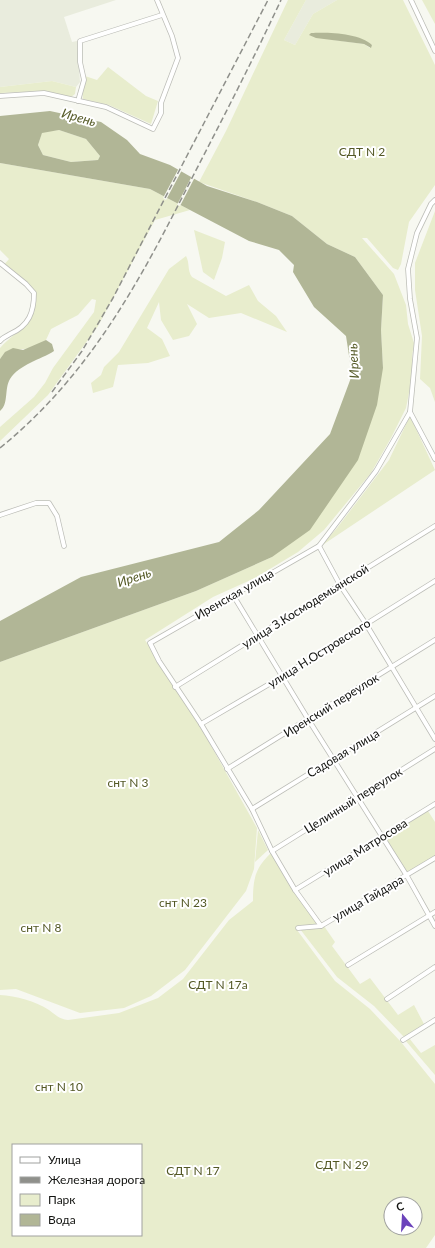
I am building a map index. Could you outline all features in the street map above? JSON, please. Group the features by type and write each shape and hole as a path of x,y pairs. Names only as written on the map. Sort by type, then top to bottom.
{"street":[{"path":"0,96 44,93 106,107 154,129 161,113 161,103 178,58 172,36 157,0"},
{"path":"411,0 435,51"},
{"path":"78,101 84,80 80,62 80,41 162,15"},
{"path":"435,200 431,204 417,233 408,270 410,299 417,338 410,412 376,471 319,546 340,586 366,624 435,739"},
{"path":"0,263 26,284 34,293 34,305 30,320 23,327 1,338"},
{"path":"410,412 435,459"},
{"path":"0,515 36,503 49,503 57,516 64,546"},
{"name":"улица З.Космодемьянской","path":"175,687 435,526"},
{"name":"Иренская улица","path":"175,687 150,643 319,546"},
{"name":"улица Н.Островского","path":"201,724 283,676 435,581"},
{"path":"233,595 308,719 407,876 428,916 435,926"},
{"name":"Иренский переулок","path":"227,769 435,640"},
{"path":"175,687 201,724 252,809 272,851 295,890 321,926"},
{"name":"Садовая улица","path":"252,809 435,696"},
{"name":"Целинный переулок","path":"272,851 435,749"},
{"name":"улица Матросова","path":"295,890 435,804"},
{"name":"улица Гайдара","path":"298,928 321,926 435,858"},
{"path":"348,965 435,912"},
{"path":"387,999 435,967"},
{"path":"403,1040 435,1020"}],"shaded area":[{"path":"0,0 116,0 64,17 72,42 77,41 80,82 76,87 52,81 0,87"},
{"path":"306,0 337,0 313,14 295,45 284,40"}],"green space":[{"path":"288,0 306,0 284,40 295,45 313,14 337,0 403,0 435,65 435,185 409,222 401,264 398,270 393,268 367,238 362,238 394,274 406,305 408,324 414,343 412,357 413,373 406,408 391,438 371,473 324,530 298,552 255,578 213,597 145,640 200,726 257,828 254,869 246,891 185,970 151,996 124,1008 80,1013 16,989 0,990 0,662 196,591 272,557 383,368 381,330 383,295 355,257 327,244 292,216 199,182 226,131","holes":["335,34 347,36 372,45 370,48 364,44 334,40"]},
{"path":"422,0 435,0 435,24"},
{"path":"108,67 146,96 158,101 151,124 109,105 83,99 85,76 97,80"},
{"path":"52,81 76,87 75,94 71,97 45,91 0,93 0,87"},
{"path":"59,130 86,139 100,156 98,160 71,162 43,155 38,145 42,132"},
{"path":"0,163 150,189 190,210 155,220 98,326 48,395 0,441 0,427 34,397 45,383 53,368 94,312 96,300 92,299 78,315 51,329 46,340 35,346 24,349 10,350 0,359 0,348 30,319 35,304 35,292 3,266 9,259 0,250"},
{"path":"435,211 435,402 430,388 420,379 422,336 415,290 415,263"},
{"path":"194,230 225,242 222,258 214,280 203,272"},
{"path":"186,256 192,277 226,296 249,285 258,301 276,316 287,332 241,313 209,318 187,304 197,324 189,336 173,340 161,320 159,302 147,328 162,339 170,356 148,363 118,365 113,387 93,393 91,383 101,375 104,367 119,352 169,269"},
{"path":"410,416 435,470 321,546 337,528 389,460"},
{"path":"428,811 435,822 435,857 407,874 383,837"},
{"path":"258,830 268,850 255,862"},
{"path":"271,853 294,892 317,924 296,927 297,930 335,981 370,1009 401,1042 435,1084 435,1235 426,1248 0,1248 0,995 12,996 32,1002 44,1007 60,1018 68,1020 119,1013 158,998 183,979 229,920 253,901 254,880 258,869"},
{"path":"324,926 335,942 332,946 360,984 370,978 398,1015 414,1005 424,1024 404,1037 374,1006 337,977 300,929"},
{"path":"409,1038 421,1053 435,1045 435,1075 405,1040"}],"water":[{"path":"311,33 343,34 360,38 372,45 371,48 364,44 316,38 309,35"},
{"name":"Ирень","path":"50,111 101,122 127,140 140,154 170,165 207,186 257,202 292,216 327,244 355,257 383,295 381,330 383,368 377,405 358,460 310,530 272,557 196,591 0,662 0,621 81,577 219,542 259,510 330,434 352,375 346,336 314,307 293,272 294,265 279,250 249,241 150,189 0,163 0,116","holes":["59,130 86,139 100,156 98,160 71,162 43,155 38,145 42,133"]},
{"path":"46,340 52,344 54,351 25,366 14,374 8,383 5,404 0,411 0,359 5,352 13,348 23,350"}],"pier":[{"path":"179,168 182,170 166,200 163,198"},
{"path":"192,176 195,177 180,206 177,205"}],"railway":[{"path":"52,392 82,351 113,298 268,0"},
{"path":"0,448 32,419 61,389 87,357 133,288 174,214 238,89 281,0"}],"park label":[{"name":"СДТ N 2","path":"362,151"},
{"name":"снт N 3","path":"128,782"},
{"name":"снт N 23","path":"183,902"},
{"name":"снт N 8","path":"41,927"},
{"name":"СДТ N 17а","path":"218,984"},
{"name":"снт N 10","path":"59,1086"},
{"name":"СДТ N 29","path":"342,1164"},
{"name":"СДТ N 17","path":"193,1170"}]}
